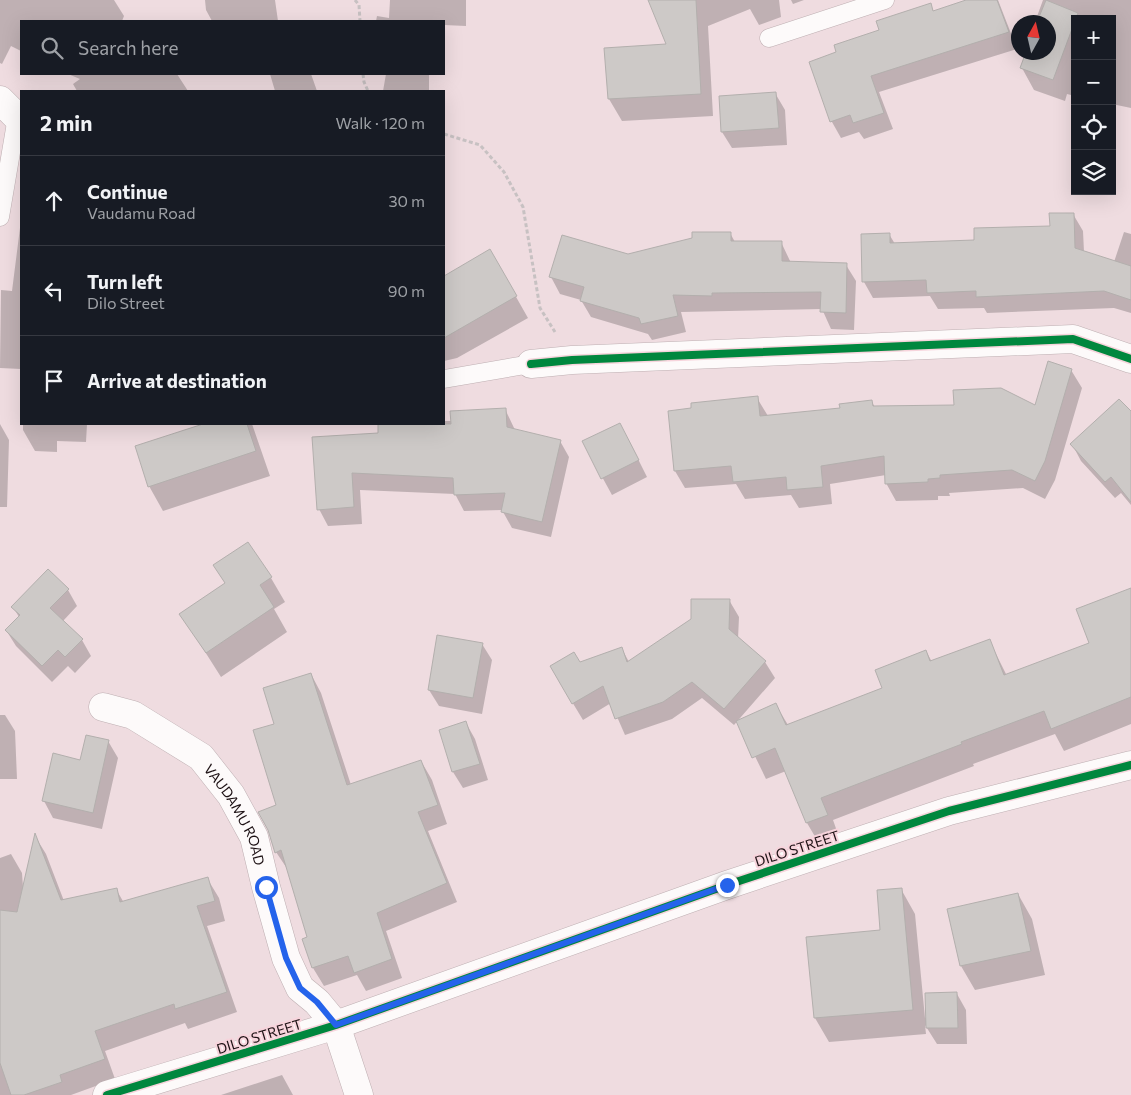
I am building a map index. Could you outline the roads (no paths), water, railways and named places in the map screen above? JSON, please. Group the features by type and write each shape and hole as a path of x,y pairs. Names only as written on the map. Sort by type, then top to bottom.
{"street":[{"path":"531,364 572,360 1074,339 1131,359"},
{"name":"VAUDAMU ROAD","path":"103,707 133,715 201,757 231,795 254,837 286,958 300,988 317,1002 336,1025"},
{"name":"DILO STREET","path":"106,1095 336,1025 727,885 949,811 1131,765"},
{"path":"336,1025 359,1095"}],"lane":[{"path":"769,38 885,0"},
{"path":"0,217 8,109"},
{"path":"445,379 531,364"}]}
